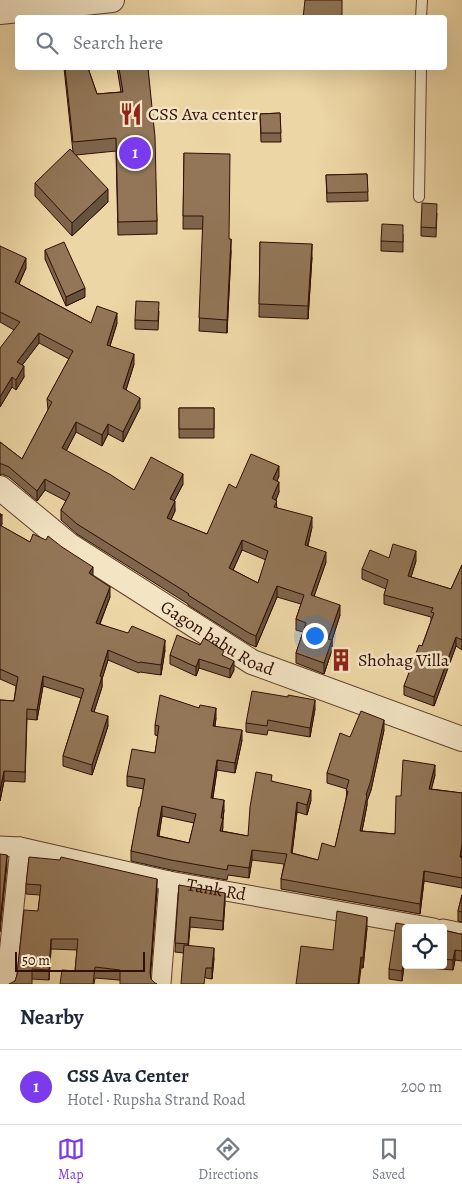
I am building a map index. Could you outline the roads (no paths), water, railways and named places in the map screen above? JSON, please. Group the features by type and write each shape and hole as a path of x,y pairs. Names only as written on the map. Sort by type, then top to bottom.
{"street":[{"path":"0,12 112,0"},
{"name":"Gagon babu Road","path":"0,488 69,545 252,662 462,739"},
{"name":"Tank Rd","path":"0,846 20,847 168,881 411,924"},
{"path":"6,984 20,847"},
{"path":"161,984 168,881"},
{"path":"447,930 462,933"}],"lane":[{"path":"421,15 422,0"},
{"path":"419,197 420,70"}],"place":[{"name":"CSS Ava center","path":"131,114"},
{"name":"CSS Ava Center","path":"135,153"},
{"name":"Shohag Villa","path":"341,660"}]}
